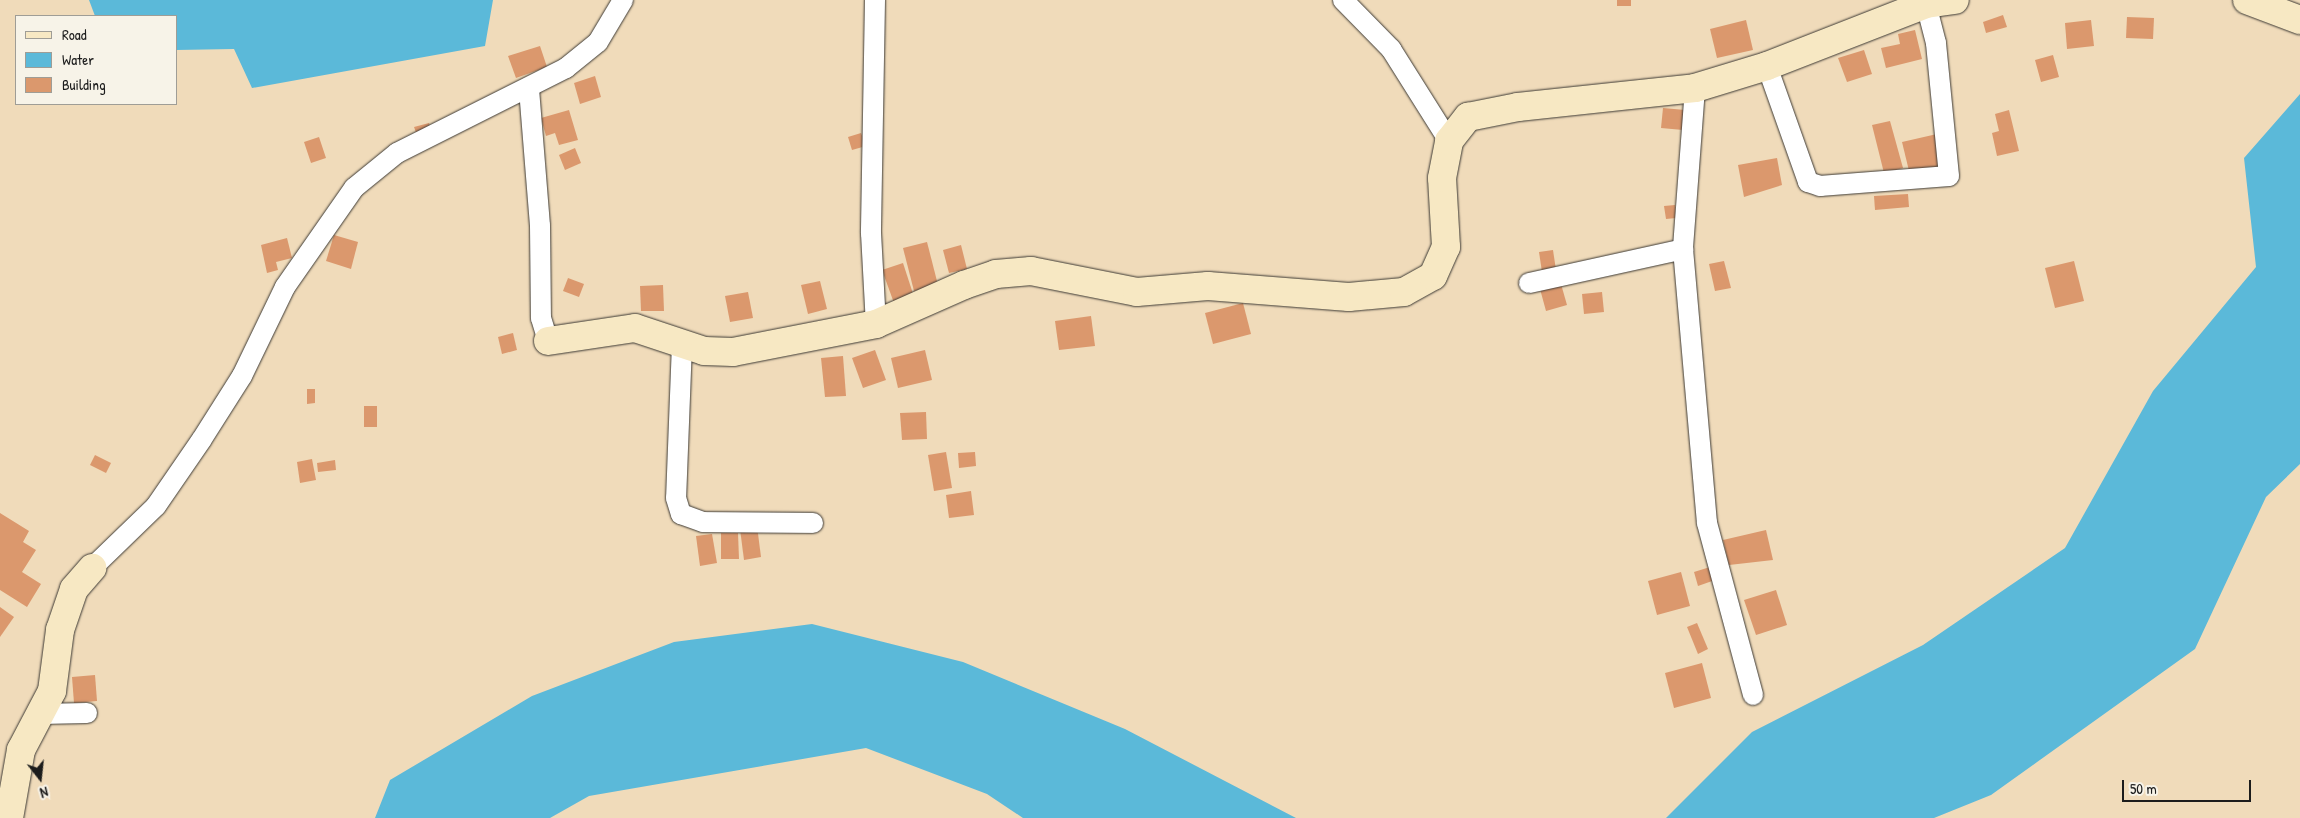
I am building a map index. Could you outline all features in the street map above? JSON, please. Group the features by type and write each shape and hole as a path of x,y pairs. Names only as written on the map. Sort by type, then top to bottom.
{"street":[{"path":"9,818 21,750 52,691 60,630 74,589 92,568 156,506 242,376 285,287 354,188 397,153 529,89 566,68 598,42 623,0"},
{"path":"875,0 871,233 876,324"},
{"path":"1343,0 1391,49 1449,141"},
{"path":"529,89 540,226 541,318 548,341 635,328 704,351 733,352 876,324 964,285 996,274 1031,271 1137,292 1208,286 1348,297 1404,292 1432,276 1446,247 1442,178 1449,141 1468,117 1518,107 1695,88 1767,66 1926,4 1955,0"},
{"path":"2247,0 2300,20"},
{"path":"1767,66 1808,182 1820,186 1949,176 1936,43 1926,4"},
{"path":"1695,88 1683,249 1707,524 1753,695"},
{"path":"1529,283 1683,249"},
{"path":"682,344 676,498 681,514 702,522 813,523"},
{"path":"40,714 87,713"}],"water":[{"path":"89,0 493,0 485,46 252,88 234,49 178,50 178,15 95,15"},
{"path":"2300,94 2300,464 2266,497 2195,649 1991,795 1934,818 1666,818 1752,732 1923,645 2065,548 2153,391 2256,267 2244,158"},
{"path":"812,624 963,662 1125,729 1296,818 1023,818 987,794 866,748 589,796 550,818 375,818 390,780 532,696 674,642"}],"building":[{"path":"1617,0 1631,0 1631,6 1617,6"},
{"path":"2003,15 2007,27 1986,33 1983,22"},
{"path":"2127,17 2154,18 2153,39 2126,38"},
{"path":"1746,20 1753,50 1717,58 1710,29"},
{"path":"2091,20 2094,46 2067,49 2065,23"},
{"path":"1915,30 1922,59 1886,68 1881,48 1900,44 1898,34"},
{"path":"540,46 547,67 516,78 508,56"},
{"path":"1864,50 1872,74 1847,82 1838,58"},
{"path":"2053,55 2059,77 2041,82 2035,60"},
{"path":"595,76 601,97 580,104 574,83"},
{"path":"1663,108 1685,110 1683,130 1661,128"},
{"path":"569,110 578,140 559,145 555,133 546,136 541,118"},
{"path":"2009,110 2019,151 1997,156 1992,133 1999,131 1995,114"},
{"path":"1890,121 1903,168 1884,173 1872,125"},
{"path":"429,123 432,133 418,138 414,127"},
{"path":"861,133 866,146 852,150 848,137"},
{"path":"1937,134 1945,166 1910,175 1902,142"},
{"path":"319,137 326,158 311,163 304,142"},
{"path":"575,148 581,163 565,170 559,155"},
{"path":"1777,158 1782,185 1744,197 1738,165"},
{"path":"1908,194 1909,207 1875,210 1874,196"},
{"path":"1675,205 1676,218 1666,219 1664,206"},
{"path":"334,235 358,242 351,269 326,261"},
{"path":"287,238 292,258 276,262 278,270 267,273 261,245"},
{"path":"927,242 938,285 914,291 903,248"},
{"path":"961,245 967,269 949,273 943,250"},
{"path":"1553,250 1556,270 1542,272 1539,252"},
{"path":"1724,261 1731,288 1715,291 1709,264"},
{"path":"2074,261 2084,301 2055,308 2045,268"},
{"path":"903,263 916,303 894,303 882,270"},
{"path":"568,278 584,284 579,297 563,291"},
{"path":"820,281 827,309 808,314 801,285"},
{"path":"1561,284 1567,305 1546,311 1540,289"},
{"path":"663,285 664,311 641,311 640,286"},
{"path":"748,292 753,318 730,322 725,296"},
{"path":"1602,292 1604,312 1584,314 1582,294"},
{"path":"1243,303 1251,334 1213,344 1205,313"},
{"path":"1091,316 1095,346 1059,350 1055,321"},
{"path":"513,333 517,350 502,354 498,337"},
{"path":"875,350 886,380 863,388 852,358"},
{"path":"925,350 932,380 898,388 891,358"},
{"path":"843,356 846,396 825,397 821,358"},
{"path":"307,389 315,389 315,403 307,404"},
{"path":"364,406 377,406 377,427 364,427"},
{"path":"926,412 927,439 902,440 900,413"},
{"path":"946,452 952,488 934,491 928,455"},
{"path":"975,452 976,466 959,468 958,453"},
{"path":"95,455 111,463 106,473 90,465"},
{"path":"312,459 316,480 300,483 297,462"},
{"path":"335,460 336,470 318,472 317,463"},
{"path":"971,491 974,515 949,518 946,495"},
{"path":"0,513 29,531 23,542 36,550 22,572 41,584 27,607 0,590"},
{"path":"757,526 761,557 744,560 740,529"},
{"path":"1766,530 1773,560 1729,565 1723,540"},
{"path":"721,533 738,533 739,559 721,559"},
{"path":"712,534 717,563 700,566 696,536"},
{"path":"1710,567 1715,580 1698,586 1694,572"},
{"path":"1681,572 1690,606 1657,615 1648,581"},
{"path":"1776,590 1787,625 1756,635 1744,600"},
{"path":"0,607 14,617 0,637"},
{"path":"1697,623 1708,649 1698,654 1687,627"},
{"path":"1702,663 1711,698 1674,708 1665,673"},
{"path":"95,675 97,701 74,703 72,677"}]}
